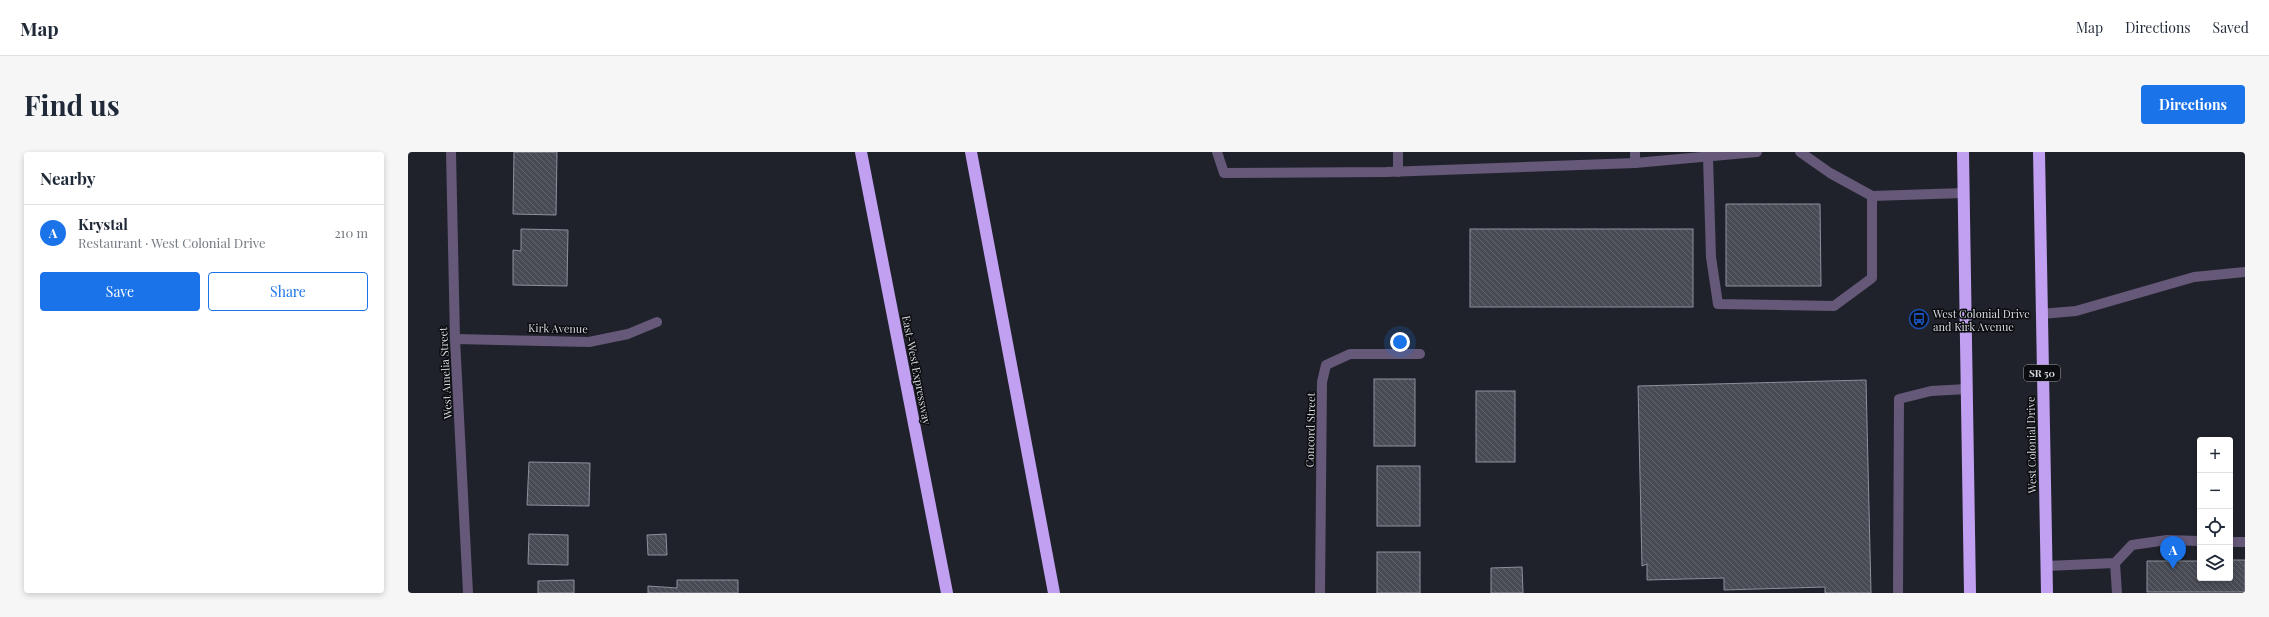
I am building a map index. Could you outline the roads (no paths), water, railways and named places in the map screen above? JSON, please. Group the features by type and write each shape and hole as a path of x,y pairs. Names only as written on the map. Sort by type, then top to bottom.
{"highway":[{"name":"East-West Expressway","path":"861,152 947,593"},
{"path":"971,152 1054,593"},
{"path":"1963,152 1970,593"},
{"name":"West Colonial Drive","path":"2038,152 2047,593"}],"street":[{"name":"West Amelia Street","path":"451,152 455,338 468,593"},
{"path":"1217,152 1224,173 1398,172 1635,164 1757,152"},
{"path":"1398,152 1398,172"},
{"path":"1635,152 1635,164"},
{"path":"1800,152 1830,173 1872,196 1964,193"},
{"path":"1708,157 1711,257 1718,304 1834,306 1872,278 1872,196"},
{"path":"2041,314 2076,311 2194,277 2245,272"},
{"name":"Kirk Avenue","path":"455,338 589,342 628,334 657,322"},
{"name":"Concord Street","path":"1320,593 1322,382 1326,365 1350,354 1420,354"},
{"path":"1898,593 1899,399 1931,391 1967,390"},
{"path":"2117,593 2115,563 2132,544 2168,540 2197,541"},
{"path":"2233,542 2245,542"},
{"path":"2046,566 2115,563"}],"place":[{"name":"West Colonial Drive and Kirk Avenue","path":"1919,319"},
{"name":"Krystal","path":"2173,569"}]}
